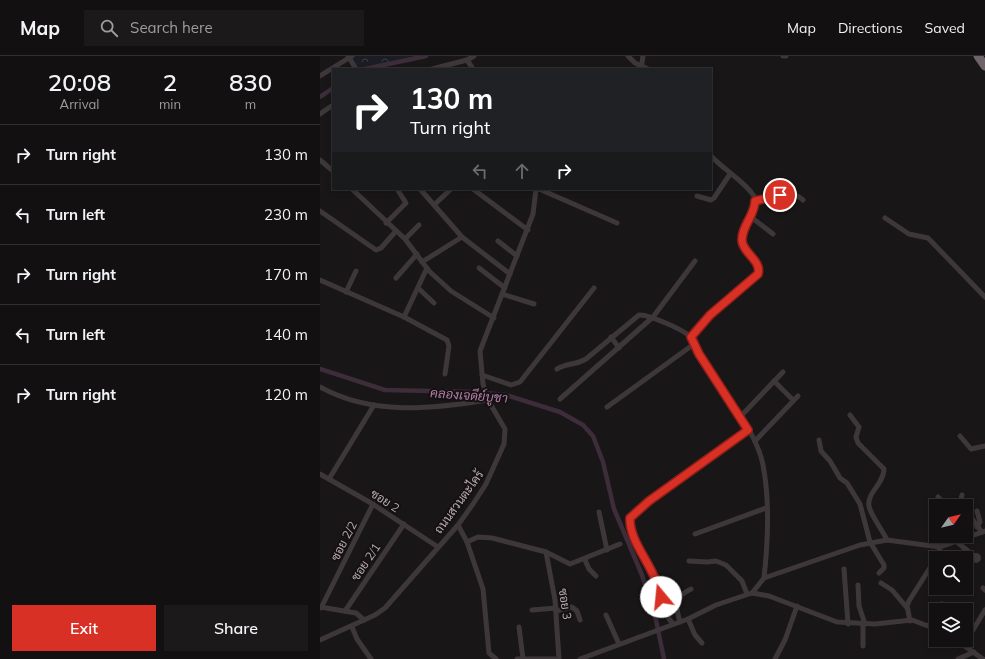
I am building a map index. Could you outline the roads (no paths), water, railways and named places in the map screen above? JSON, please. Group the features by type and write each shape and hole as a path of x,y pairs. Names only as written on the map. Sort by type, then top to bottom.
{"highway":[{"path":"978,56 985,66"}],"street":[{"path":"436,68 467,60 474,56"},
{"path":"628,56 641,67 643,56"},
{"path":"333,68 350,57 356,68"},
{"path":"467,60 472,68"},
{"path":"320,76 332,68"},
{"path":"320,114 332,106"},
{"path":"691,337 710,315 758,274 760,270 743,245 742,239 751,217 755,201 752,192 712,157"},
{"path":"320,160 332,170"},
{"path":"697,196 711,200 714,198 730,174"},
{"path":"353,190 386,223 405,239 422,262 451,291 494,318"},
{"path":"386,223 406,203 398,190"},
{"path":"421,190 462,237 510,274"},
{"path":"434,205 450,190"},
{"path":"474,190 528,230"},
{"name":"ถนนสวนตะไคร้","path":"320,640 375,616 385,608 458,525 486,484 504,444 505,429 487,397 483,384 480,351 534,214 538,190"},
{"path":"540,190 617,223"},
{"path":"755,201 780,195 797,196 803,200"},
{"path":"320,211 376,250 381,248 396,231"},
{"path":"751,217 773,234"},
{"path":"885,218 909,234 928,238 985,297"},
{"path":"405,239 419,225"},
{"path":"422,262 462,237"},
{"path":"498,241 517,256"},
{"path":"396,278 417,254"},
{"path":"560,399 653,317 695,261"},
{"path":"404,317 428,268"},
{"path":"479,268 505,288"},
{"path":"346,292 356,271"},
{"path":"320,280 404,317 447,340 450,346 445,374"},
{"path":"418,288 434,303"},
{"path":"482,375 511,385 520,382 594,288"},
{"path":"502,294 534,304"},
{"path":"557,369 564,365 582,362 639,315 644,314 653,317 691,337 755,441 763,464 766,508 766,557 764,578"},
{"path":"611,337 619,348"},
{"path":"607,407 694,344"},
{"path":"740,417 783,372"},
{"path":"774,381 793,400"},
{"path":"320,387 342,398 374,405 421,408 457,405 487,397"},
{"path":"755,441 798,396"},
{"path":"329,479 374,405"},
{"path":"850,415 859,427 856,436 858,443 884,470 882,479 873,492 869,506 887,540"},
{"path":"673,624 666,613 655,578 647,565 633,533 630,518 649,501 748,430"},
{"path":"960,436 971,449 985,446"},
{"path":"819,440 820,451 830,461 840,478 847,483 860,504 870,542 884,565 883,570 879,573"},
{"name":"ซอย 2","path":"320,474 373,504 438,547"},
{"path":"961,499 962,495"},
{"name":"ซอย 2/2","path":"321,607 373,504"},
{"path":"695,534 766,508"},
{"path":"977,511 980,522 978,527"},
{"path":"599,512 607,550"},
{"path":"973,520 983,531 973,535"},
{"name":"ซอย 2/1","path":"345,611 404,524"},
{"path":"458,525 466,542 483,589 489,653 494,659"},
{"path":"466,542 478,537 492,538 546,552 570,564 585,560 620,544"},
{"path":"580,659 688,619 716,605 750,593 764,578 848,548 870,542 887,540 938,547 953,543"},
{"path":"910,621 908,609 912,594 938,554 938,543"},
{"path":"958,543 974,556"},
{"name":"ซอย 3","path":"546,552 556,610 559,659"},
{"path":"585,560 589,569 596,576"},
{"path":"689,561 716,561 726,565 742,580 750,593 769,596 830,620 848,624 910,621 929,625"},
{"path":"844,569 848,624"},
{"path":"881,583 892,590 908,609"},
{"path":"858,585 859,606 864,624 863,646"},
{"path":"680,622 676,611 678,599 682,593 691,589"},
{"path":"532,610 556,610 572,606 577,611 580,620"},
{"path":"775,659 785,640 797,606"},
{"path":"321,607 356,613 364,620"},
{"path":"973,631 985,610"},
{"path":"606,615 619,644"},
{"path":"688,619 695,635 702,643"},
{"path":"352,626 357,639 371,659"},
{"path":"519,627 523,659"},
{"path":"966,647 983,659"},
{"path":"958,659 974,652"},
{"path":"517,659 555,659"}],"waterway":[{"name":"คลองเจดีย์บูชา","path":"370,68 426,56"},
{"name":"คลองเจดีย์บูชา","path":"320,97 332,89"},
{"name":"คลองเจดีย์บูชา","path":"320,369 385,390 474,392 506,395 560,412 583,425 593,436 603,462 614,509 642,575 656,620 664,659"}]}
